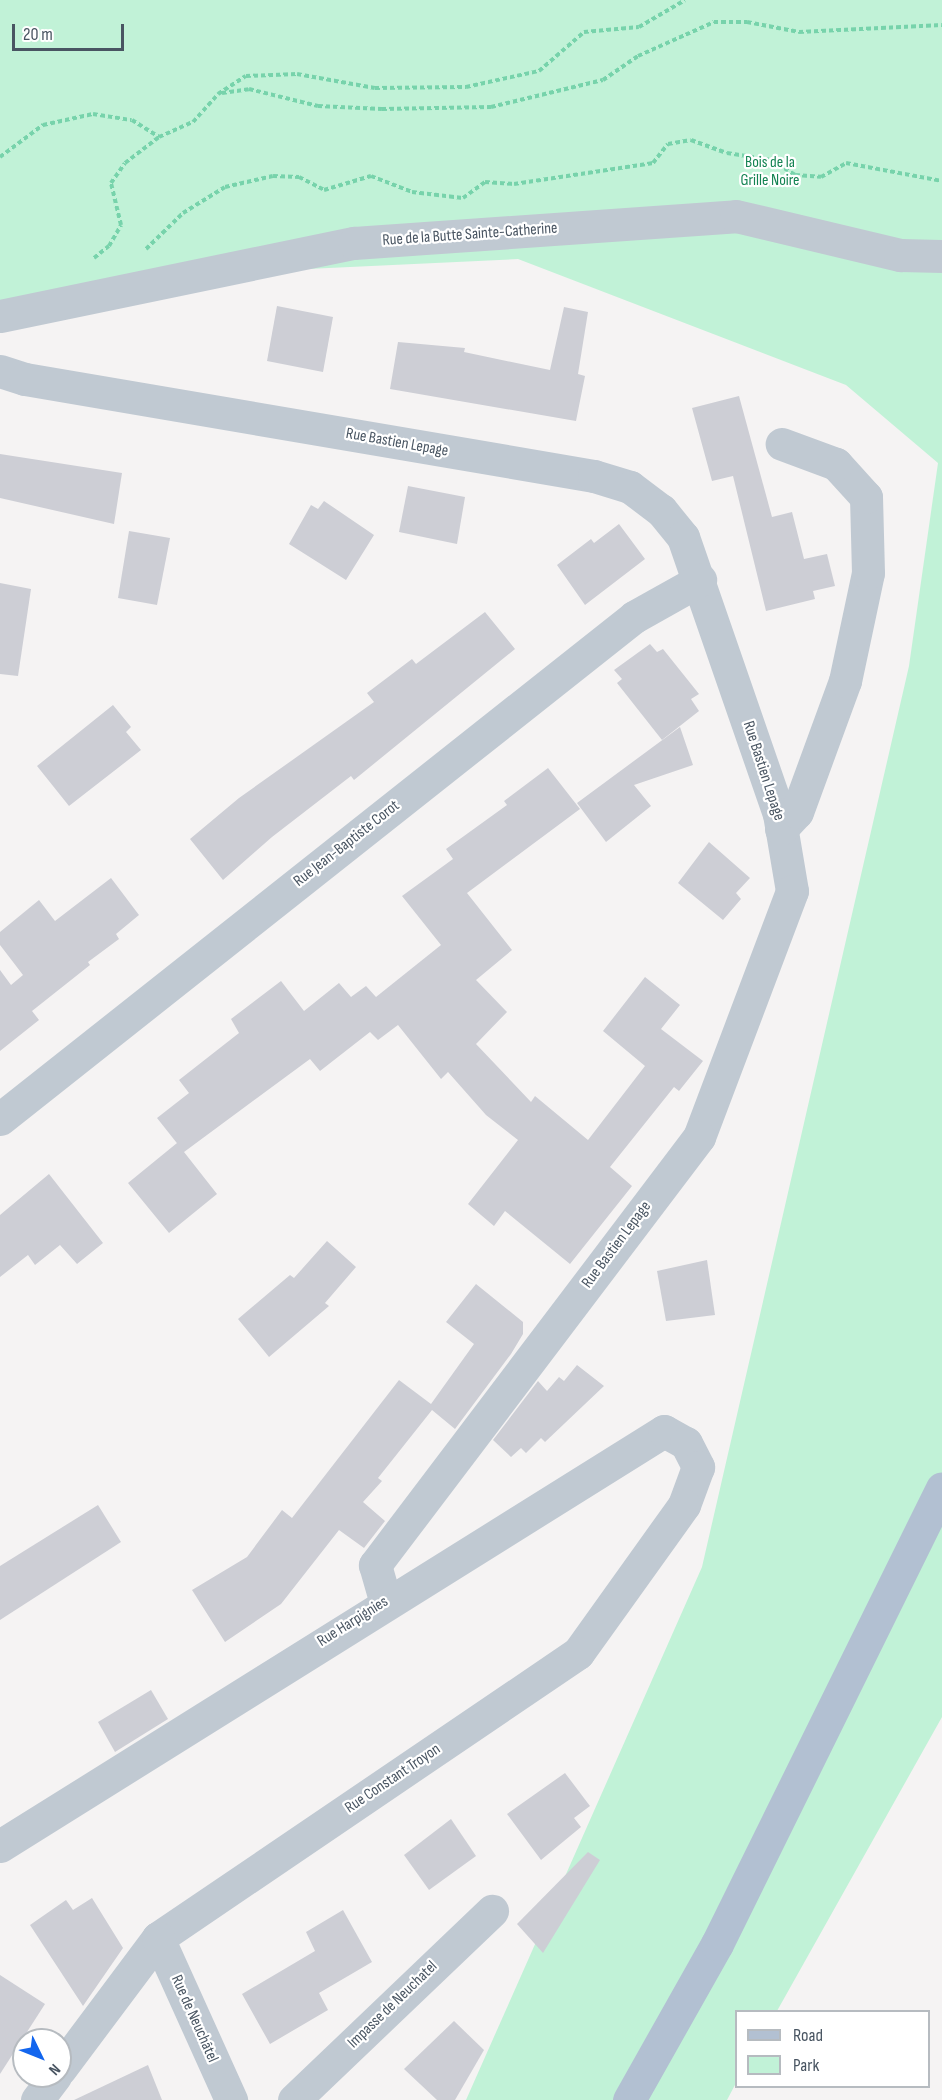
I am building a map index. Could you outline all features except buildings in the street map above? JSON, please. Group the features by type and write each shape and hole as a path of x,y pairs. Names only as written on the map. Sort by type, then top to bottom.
{"main road":[{"path":"629,2100 717,1944 942,1488"}],"street":[{"name":"Rue de la Butte Sainte-Catherine","path":"0,316 354,243 736,216 900,255 942,256"},
{"name":"Rue Bastien Lepage","path":"0,371 25,380 594,476 630,487 661,510 683,537 700,580 781,829 792,891 699,1137 375,1565 386,1601"},
{"path":"781,829 797,812 845,681 868,573 866,497 836,464 782,444"},
{"name":"Rue Jean-Baptiste Corot","path":"0,1119 646,608 700,580"},
{"name":"Rue Harpignies","path":"0,1846 386,1601 664,1431 686,1443 698,1467"},
{"name":"Rue Constant Troyon","path":"72,2053 158,1938 578,1653 684,1506 698,1467"},
{"name":"Impasse de Neuchatel","path":"294,2100 492,1911"},
{"name":"Rue de Neuchâtel","path":"158,1938 231,2100"}],"path":[{"path":"90,261 109,246 121,225 111,183 125,163 159,137 193,122 218,94 246,76 297,74 375,88 466,87 539,71 584,32 639,27 685,0"},
{"path":"218,94 249,89 318,106 382,109 491,107 603,80 638,56 714,22 747,22 799,32 942,25"},
{"path":"0,157 43,125 93,114 132,120 159,137"},
{"path":"126,290 136,265 152,241 183,213 225,187 273,176 299,177 324,190 371,176 412,192 463,198 485,182 514,184 652,163 668,144 691,140 728,153 772,160 795,175 821,177 846,162 942,181"}],"green space":[{"name":"Bois de la Grille Noire","path":"0,0 942,0 942,1717 778,2010 735,2010 735,2085 727,2100 466,2100 702,1567 909,666 938,463 846,385 518,259 157,276 0,304"}]}
